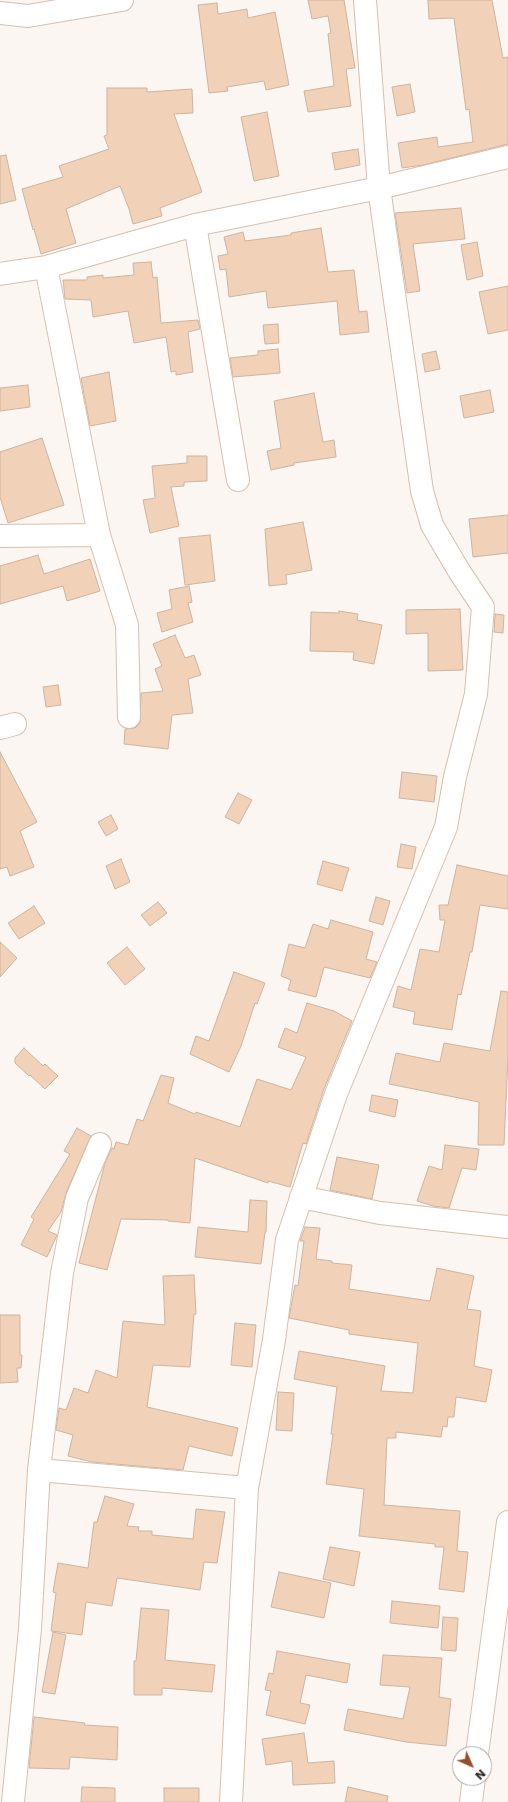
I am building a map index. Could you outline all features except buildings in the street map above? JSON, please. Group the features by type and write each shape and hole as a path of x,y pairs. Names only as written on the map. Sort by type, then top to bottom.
{"street":[{"path":"0,13 28,16 122,0"},
{"path":"232,1802 247,1488 274,1340 287,1240 336,1094 446,827 455,777 476,694 482,607 458,570 432,525 422,491 379,188 365,0"},
{"path":"0,274 46,267 195,225 379,188 508,157"},
{"path":"195,225 238,480"},
{"path":"46,267 99,535 127,625 129,717"},
{"path":"0,536 99,535"},
{"path":"13,1802 30,1629 39,1470 64,1265 77,1198 100,1144"},
{"path":"301,1198 380,1213 508,1227"},
{"path":"39,1470 247,1488"},
{"path":"478,1746 508,1522"},
{"path":"471,1802 473,1786"}]}
